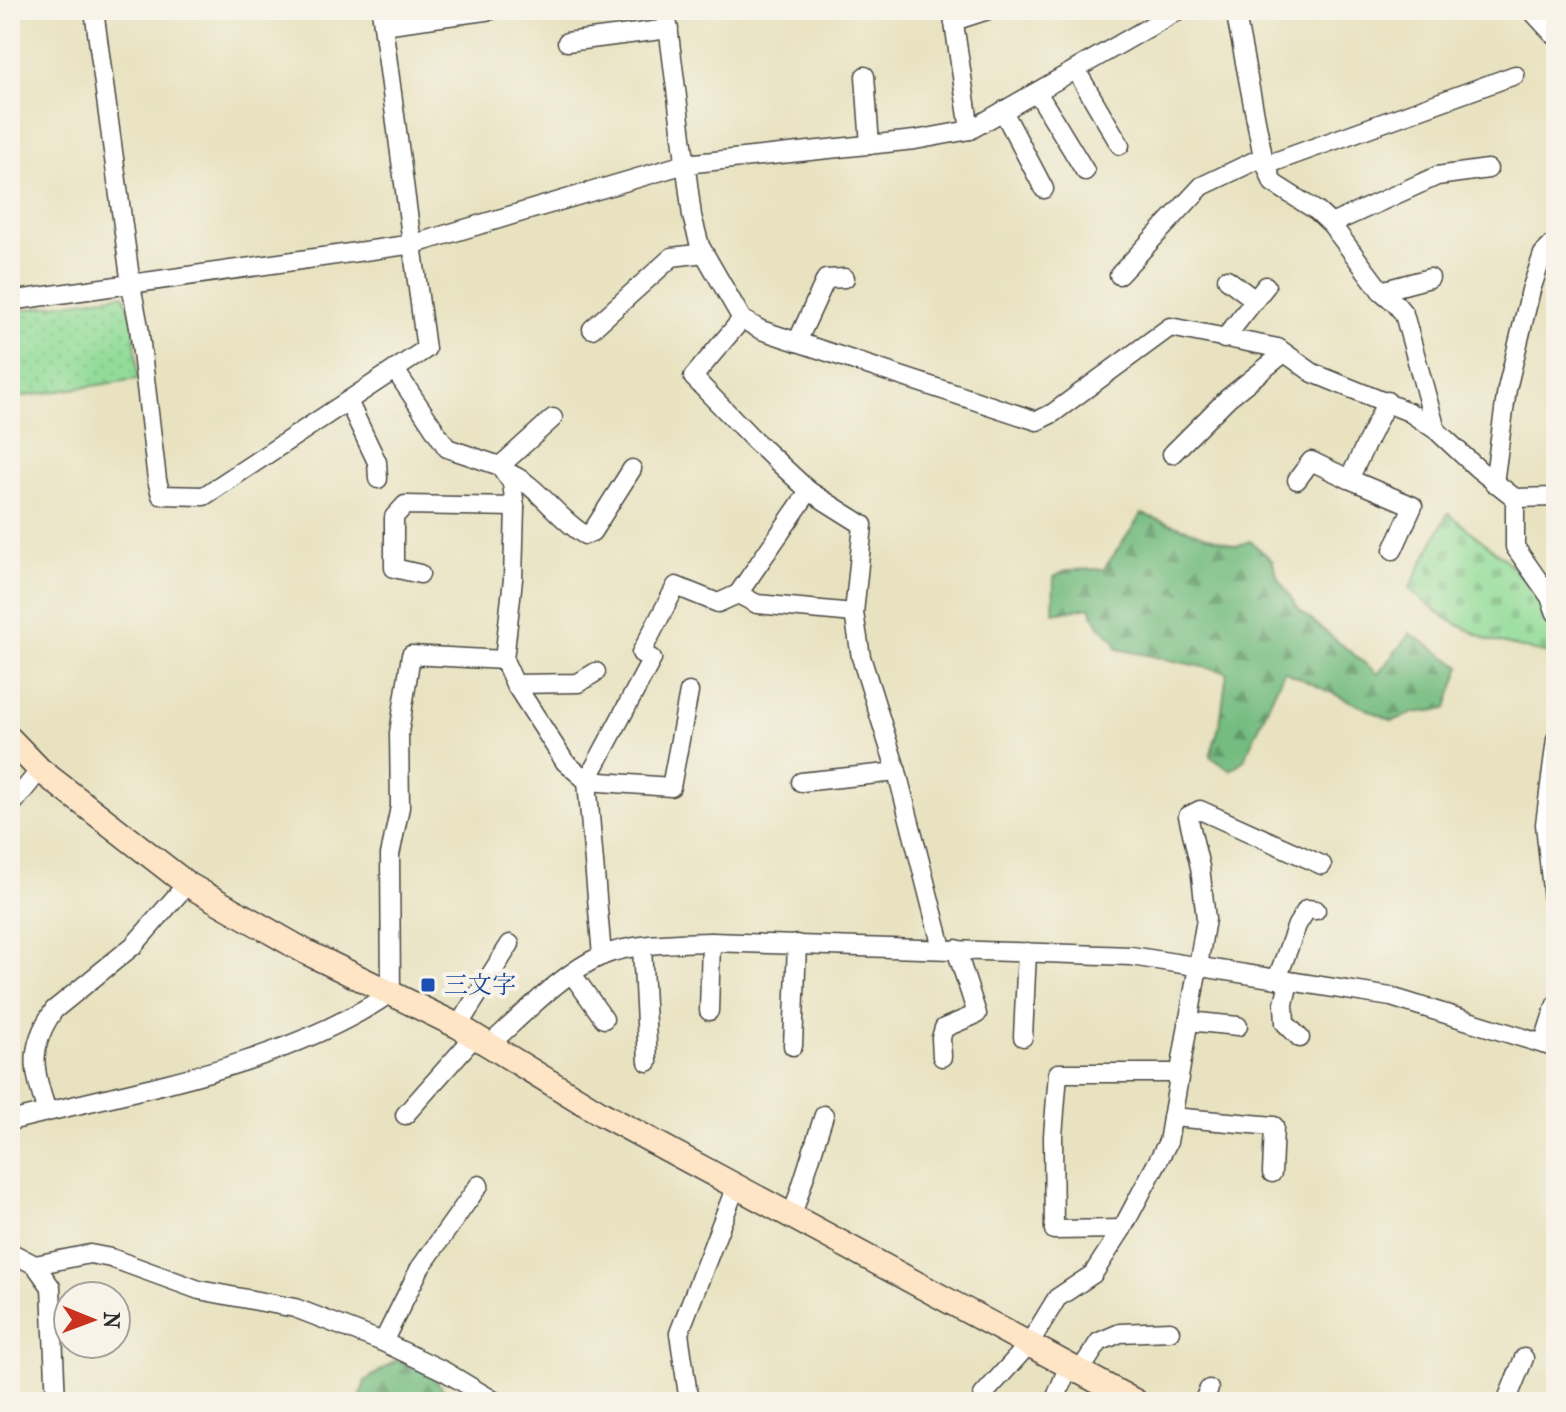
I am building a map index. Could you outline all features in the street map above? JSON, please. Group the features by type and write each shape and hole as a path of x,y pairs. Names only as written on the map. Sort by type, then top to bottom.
{"street":[{"path":"94,10 139,327 157,480 161,495 204,496 426,349 382,18 492,10"},
{"path":"666,10 692,216 704,253 742,319 761,330 1037,421 1053,413 1170,327 1224,339 1251,341 1278,348 1313,373 1387,401 1436,430 1515,498 1556,497"},
{"path":"970,130 953,16 988,10"},
{"path":"10,301 414,244 685,164 915,140 970,130 1179,10"},
{"path":"1235,10 1265,161 1273,183 1317,211 1331,224 1381,291 1404,314 1436,430"},
{"path":"1531,10 1553,34"},
{"path":"567,42 669,29"},
{"path":"1076,70 1120,145"},
{"path":"1119,275 1202,186 1265,161 1515,75"},
{"path":"865,76 870,145"},
{"path":"1037,92 1085,171"},
{"path":"1003,111 1044,189"},
{"path":"1331,224 1437,176 1488,169"},
{"path":"1494,483 1507,389 1531,290 1543,254 1556,241"},
{"path":"592,329 672,257 704,253"},
{"path":"797,342 826,279 845,278"},
{"path":"1381,291 1430,278"},
{"path":"1224,339 1261,293 1227,279"},
{"path":"742,319 693,377 809,491 863,525 854,613 861,657 949,948 977,1014 944,1028 942,1057"},
{"path":"1172,454 1228,398 1284,353"},
{"path":"395,370 447,448 519,477 570,526 585,535 592,532 632,469"},
{"path":"348,401 377,462 378,479"},
{"path":"1349,479 1387,401"},
{"path":"502,469 553,418"},
{"path":"1297,480 1311,461 1413,506 1393,550"},
{"path":"502,469 512,483 515,507 513,579 504,660 515,684 565,762 587,781 671,787 689,692"},
{"path":"602,956 587,781 652,659 641,653 676,586 718,603 738,594 809,491"},
{"path":"1515,498 1515,547 1550,597 1556,613"},
{"path":"420,574 394,568 394,517 405,505 515,507"},
{"path":"738,594 757,604 854,613"},
{"path":"391,993 390,855 400,807 399,733 411,655 504,660"},
{"path":"515,684 578,683 596,672"},
{"path":"10,739 40,770 187,884 306,952 474,1035 602,1114 1074,1368 1111,1396 1136,1402"},
{"path":"1556,739 1545,824 1556,928"},
{"path":"10,807 40,770"},
{"path":"801,782 897,772"},
{"path":"983,1395 1029,1344 1057,1298 1093,1274 1122,1229 1168,1142 1206,919 1200,867 1188,816 1200,810 1322,865"},
{"path":"47,1111 35,1078 36,1048 44,1024 54,1010 134,945 187,884"},
{"path":"1300,1038 1285,1023 1283,980 1297,925 1307,909 1316,910"},
{"path":"709,1011 711,942"},
{"path":"474,1035 510,944"},
{"path":"405,1115 474,1035 602,956 656,944 797,944 1131,956 1391,997 1550,1046 1556,1004"},
{"path":"793,1046 797,944"},
{"path":"642,947 648,1062"},
{"path":"1023,1037 1027,952"},
{"path":"572,974 604,1019"},
{"path":"10,1121 224,1069 274,1052 371,1006 391,993"},
{"path":"1188,1021 1238,1026"},
{"path":"1122,1229 1054,1230 1053,1136 1058,1073 1179,1073"},
{"path":"792,1216 824,1115"},
{"path":"1172,1117 1274,1126 1272,1173"},
{"path":"383,1342 420,1268 479,1185"},
{"path":"689,1402 679,1333 736,1186"},
{"path":"10,1252 35,1265 51,1287 56,1402"},
{"path":"35,1265 90,1254 111,1258 199,1290 295,1308 383,1342 444,1371 496,1402"},
{"path":"1054,1402 1074,1368 1099,1342 1120,1333 1170,1331"},
{"path":"1506,1402 1524,1358"}],"green space":[{"path":"124,294 134,325 138,379 11,398 10,312"},
{"path":"1448,513 1506,560 1546,604 1552,655 1488,640 1445,618 1409,589"},
{"path":"1142,514 1236,546 1250,541 1272,560 1278,578 1300,611 1378,674 1410,633 1461,667 1446,709 1414,713 1393,721 1284,671 1244,760 1230,770 1210,756 1220,724 1227,672 1117,649 1114,639 1099,626 1090,607 1053,613 1054,577 1067,570 1104,569"},
{"path":"397,1360 433,1376 453,1402 359,1402 365,1381"}],"place":[{"name":"三文字","path":"428,985"}]}
